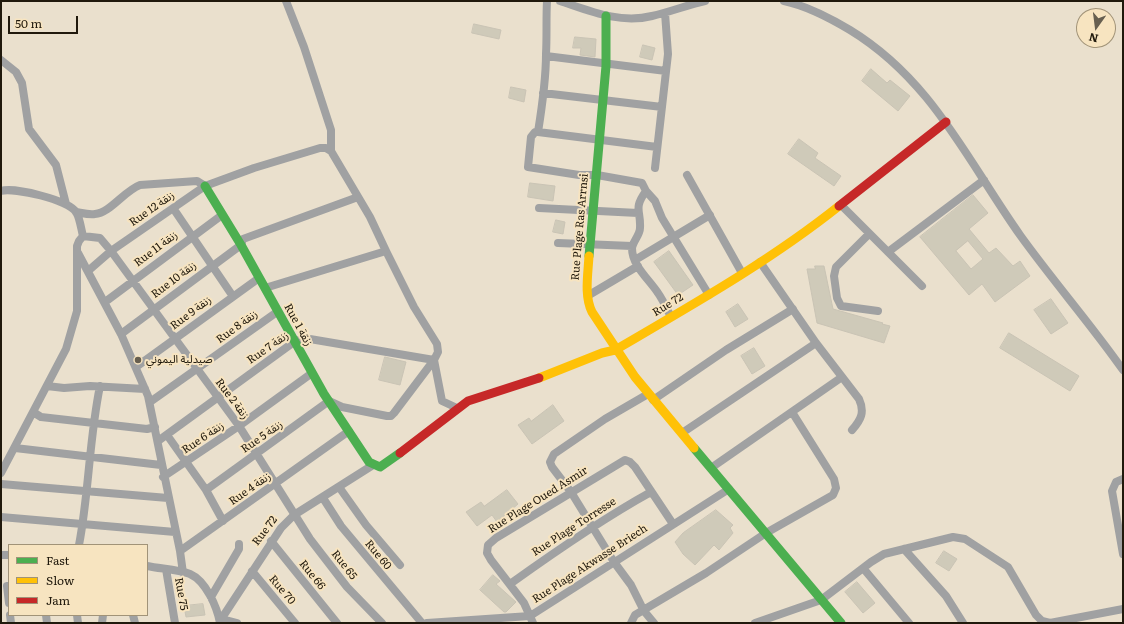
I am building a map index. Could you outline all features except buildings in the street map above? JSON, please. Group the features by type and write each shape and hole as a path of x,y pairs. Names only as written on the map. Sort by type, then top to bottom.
{"street":[{"path":"286,1 304,47 331,130 331,151 358,197 414,306 437,344 438,352 434,360 391,416 342,407 329,401"},
{"path":"538,132 546,56 546,19 548,1"},
{"path":"560,1 606,16 628,19 665,13 705,1"},
{"path":"784,1 822,14 871,44 911,78 946,122 1032,252 1082,314 1123,370"},
{"path":"655,168 668,43 665,13"},
{"name":"Rue Plage Ras Arrnsi","path":"606,16 607,62 587,282 589,306 615,350 651,397 841,623"},
{"path":"546,56 607,62 666,71"},
{"path":"1,60 16,72 22,82 29,129 56,165 66,204"},
{"path":"543,93 662,107"},
{"name":"Rue 72","path":"220,621 270,541 294,515 417,441 457,408 486,394 528,382 602,353 615,350 709,295 842,206 946,122"},
{"path":"657,147 535,132 531,138 529,168 579,175 597,175 638,181 642,183 646,191 655,201 662,218 709,295"},
{"name":"Rue 12 زنقة","path":"88,271 111,251 205,186 254,168 320,148 326,148 331,151"},
{"path":"687,175 697,196 710,215 742,273"},
{"path":"888,252 984,180"},
{"path":"1,191 19,191 50,198 66,204 76,212 94,215 101,213 132,188 140,185 197,181 205,186"},
{"name":"Rue 1 زنقة","path":"205,186 329,401 350,431 364,455 376,466"},
{"path":"646,191 640,199 638,213 640,229 632,246 637,263 658,293 671,317"},
{"name":"Rue 10 زنقة","path":"121,334 240,245 244,239 252,234 358,197"},
{"path":"842,206 922,286"},
{"path":"173,208 232,296"},
{"path":"539,208 638,213"},
{"path":"1,473 64,355 75,319 79,240 83,236 76,212"},
{"name":"Rue 11 زنقة","path":"105,302 222,215"},
{"path":"589,296 673,236 710,215"},
{"path":"870,234 839,264 834,276 837,298 841,306 878,311"},
{"name":"Rue 2 زنقة","path":"83,236 100,238 133,280 217,398 239,426 294,515"},
{"path":"558,243 632,246"},
{"path":"265,288 386,251"},
{"path":"78,253 121,334 150,402 158,441 163,477 180,551 183,573"},
{"path":"760,262 816,344 842,376 862,405 862,416 852,430"},
{"name":"Rue 9 زنقة","path":"136,367 232,296 259,278"},
{"path":"655,622 644,611 631,585 614,562 594,527 550,462 554,454 605,419 651,397 792,309"},
{"name":"Rue 8 زنقة","path":"150,402 277,312"},
{"name":"Rue 7 زنقة","path":"158,441 294,342 304,338 434,360"},
{"path":"682,433 816,344"},
{"path":"434,360 442,401 457,408"},
{"name":"Rue 6 زنقة","path":"163,477 239,426 312,373"},
{"path":"711,468 842,376"},
{"path":"47,386 64,388 100,386 145,388"},
{"path":"79,544 83,525 92,423 100,386"},
{"name":"Rue 5 زنقة","path":"206,490 329,401"},
{"path":"33,412 41,417 147,429 155,427"},
{"path":"631,623 635,615 706,573 766,533 834,495 836,488 830,472 792,412"},
{"name":"Rue 4 زنقة","path":"180,551 350,431"},
{"path":"166,435 206,490 223,521"},
{"path":"15,448 161,465"},
{"name":"Rue Plage Oued Asmir","path":"510,584 491,560 487,548 491,542 570,492 625,460 630,462 651,492"},
{"path":"1123,479 1113,486 1112,496 1123,554"},
{"path":"1,484 168,498"},
{"path":"339,487 366,525 400,565"},
{"name":"Rue Plage Akwasse Briech","path":"433,622 532,619 614,562 729,490"},
{"path":"651,492 673,524"},
{"name":"Rue Plage Torresse","path":"510,584 594,527 651,492"},
{"name":"Rue 60","path":"322,498 340,526 422,623"},
{"name":"Rue 65","path":"294,515 310,540 347,587 382,623"},
{"path":"1,517 175,532"},
{"path":"755,623 821,600 879,556 950,538 965,539 1011,570 1036,615 1046,623 1123,609"},
{"name":"Rue 66","path":"270,541 337,623"},
{"path":"211,597 239,549 239,544"},
{"path":"904,549 946,596 963,623"},
{"path":"148,566 166,569 195,577 211,597 220,621 237,623"},
{"path":"863,568 909,623"},
{"name":"Rue 75","path":"166,569 175,623"},
{"name":"Rue 70","path":"252,571 295,623"},
{"path":"510,584 532,619"},
{"path":"6,585 8,597"}],"traffic: fast":[{"path":"589,256 606,66 606,16"},
{"path":"205,186 241,245 324,394 369,462 380,467 400,453"},
{"path":"694,448 841,623"}],"traffic: slow":[{"path":"539,378 602,353 615,350 758,264 839,206"},
{"path":"589,256 587,292 592,312 635,377 694,448"}],"traffic: jam":[{"path":"839,206 946,122"},
{"path":"400,453 468,401 539,378"}],"place":[{"name":"صيدلية اليموني","path":"138,360"}]}
